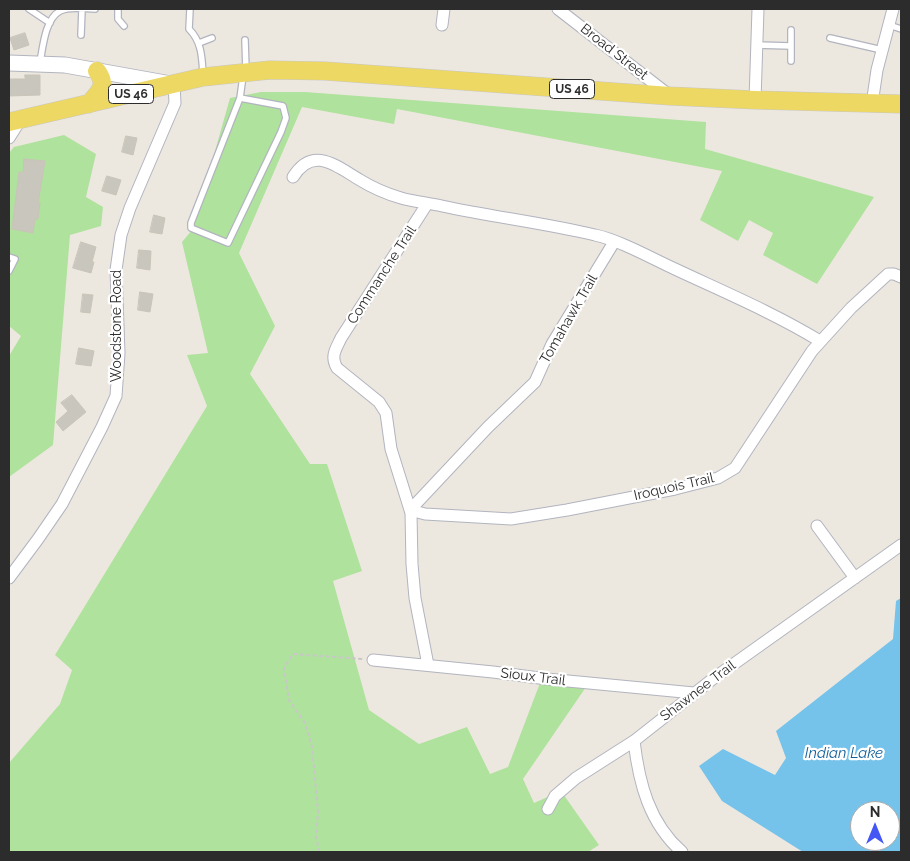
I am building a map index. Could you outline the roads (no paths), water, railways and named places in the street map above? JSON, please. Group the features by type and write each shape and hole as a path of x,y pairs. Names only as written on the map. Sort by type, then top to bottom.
{"main road":[{"path":"89,104 101,90 102,77 97,70"},
{"name":"US 46","path":"15,121 203,77 270,70 324,71 670,96 901,104"}],"street":[{"path":"442,25 444,9"},
{"name":"Broad Street","path":"558,9 670,96"},
{"path":"755,100 758,9"},
{"path":"872,104 877,70 893,9"},
{"path":"9,63 65,65 174,84"},
{"name":"Woodstone Road","path":"9,578 62,504 116,396 119,353 116,270 121,235 130,208 175,103 174,84"},
{"path":"9,138 15,121"},
{"path":"293,178 303,165 312,161 329,161 382,191 403,199 597,235 792,323 820,341"},
{"name":"Commanche Trail","path":"410,510 391,449 384,409 379,402 337,368 333,355 341,338 427,204"},
{"name":"Tomahawk Trail","path":"410,510 488,427 535,382 552,344 614,242"},
{"name":"Iroquois Trail","path":"410,510 425,514 511,519 675,489 718,478 735,468 776,403 820,341 851,308 888,274 901,277"},
{"path":"410,510 415,598 428,665"},
{"path":"817,526 855,578 901,545"},
{"name":"Shawnee Trail","path":"548,809 555,796 576,778 634,741 694,693 855,578"},
{"name":"Sioux Trail","path":"373,660 694,693"},
{"path":"634,741 641,782 649,808 665,835 682,852"}],"lane":[{"path":"29,9 50,23"},
{"path":"81,35 82,9"},
{"path":"40,64 50,23 60,11 95,9"},
{"path":"118,9 118,19 124,26"},
{"path":"190,9 189,29 199,43 203,77"},
{"path":"889,25 901,29"},
{"path":"791,30 791,61"},
{"path":"199,43 212,38"},
{"path":"830,38 882,50"},
{"path":"240,98 283,106 286,118 228,243 191,228 191,223 240,98 245,72 245,40"},
{"path":"756,44 791,46"},
{"path":"9,257 14,258 9,271"}],"water":[{"name":"Indian Lake","path":"901,598 901,852 803,852 722,801 699,766 723,749 775,775 786,758 776,731 893,639 896,601"}]}
